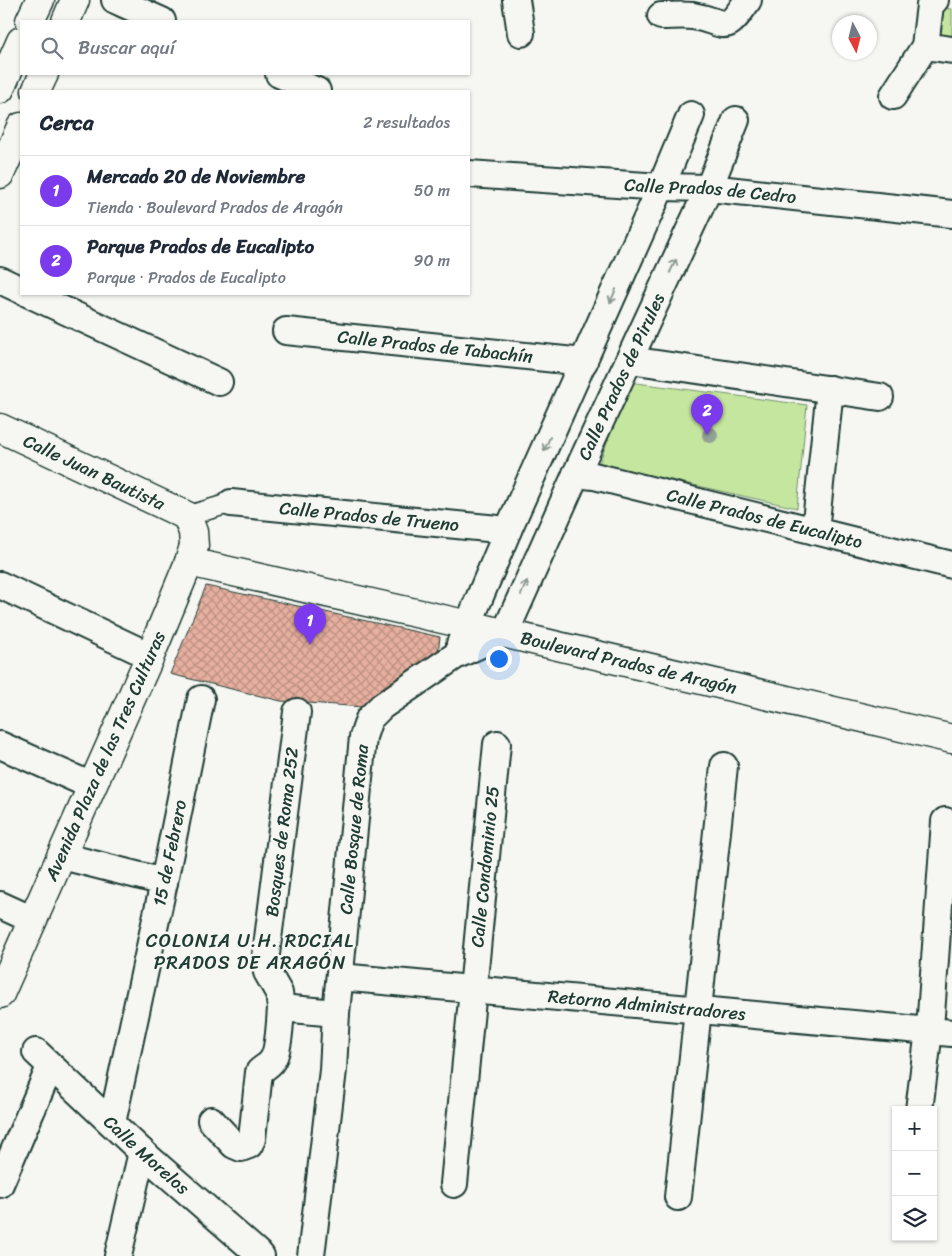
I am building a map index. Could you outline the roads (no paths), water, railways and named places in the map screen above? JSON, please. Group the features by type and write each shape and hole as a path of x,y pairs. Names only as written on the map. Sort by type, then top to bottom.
{"street":[{"path":"30,20 40,0"},
{"path":"66,20 75,0"},
{"path":"115,0 160,20"},
{"path":"516,0 521,33"},
{"path":"661,16 696,8 717,24 728,24 737,17 748,0"},
{"path":"893,96 924,46 930,5 937,0 952,2"},
{"path":"2,79 20,43"},
{"path":"924,46 952,50"},
{"path":"36,90 44,75"},
{"path":"281,75 316,90"},
{"path":"455,656 508,530 584,362 691,116"},
{"name":"Calle Prados de Pirules","path":"504,633 709,188 736,120"},
{"path":"0,174 20,129"},
{"name":"Calle Prados de Cedro","path":"470,174 661,187 709,188 952,214"},
{"path":"0,280 20,290"},
{"path":"31,295 219,382"},
{"name":"Calle Prados de Tabachín","path":"286,331 584,362"},
{"path":"630,360 880,397"},
{"path":"815,532 830,389"},
{"name":"Calle Juan Bautista","path":"0,428 187,516"},
{"name":"Calle Prados de Eucalipto","path":"576,474 594,476 952,565"},
{"path":"187,516 230,503"},
{"name":"Calle Prados de Trueno","path":"230,503 508,530"},
{"name":"Avenida Plaza de las Tres Culturas","path":"0,994 150,656 189,562 194,546 193,532 187,516"},
{"name":"Boulevard Prados de Aragón","path":"189,562 504,633 952,739"},
{"path":"0,585 150,656"},
{"name":"Calle Bosque de Roma","path":"311,1256 333,1070 336,1013 363,737 368,720 382,706 455,656 504,633"},
{"name":"15 de Febrero","path":"112,1123 201,699"},
{"name":"Bosques de Roma 252","path":"211,1120 234,1144 241,1148 249,1145 252,1138 259,1072 271,1063 275,1054 281,1008 279,993 267,972 266,962 297,712"},
{"name":"Calle Condominio 25","path":"454,1184 497,744"},
{"path":"0,745 92,786"},
{"path":"678,1197 724,766"},
{"path":"920,1106 941,1032 945,821"},
{"path":"62,856 164,882"},
{"path":"0,905 33,920"},
{"name":"Retorno Administradores","path":"340,977 941,1032"},
{"path":"281,1008 336,1013"},
{"name":"Calle Morelos","path":"0,1184 43,1059 142,1152 262,1256"},
{"path":"118,1256 142,1152"}],"place":[{"name":"Parque Prados de Eucalipto","path":"707,435"},
{"name":"Mercado 20 de Noviembre","path":"310,645"}],"district":[{"name":"COLONIA U.H. RDCIAL PRADOS DE ARAGÓN","path":"250,951"}]}
